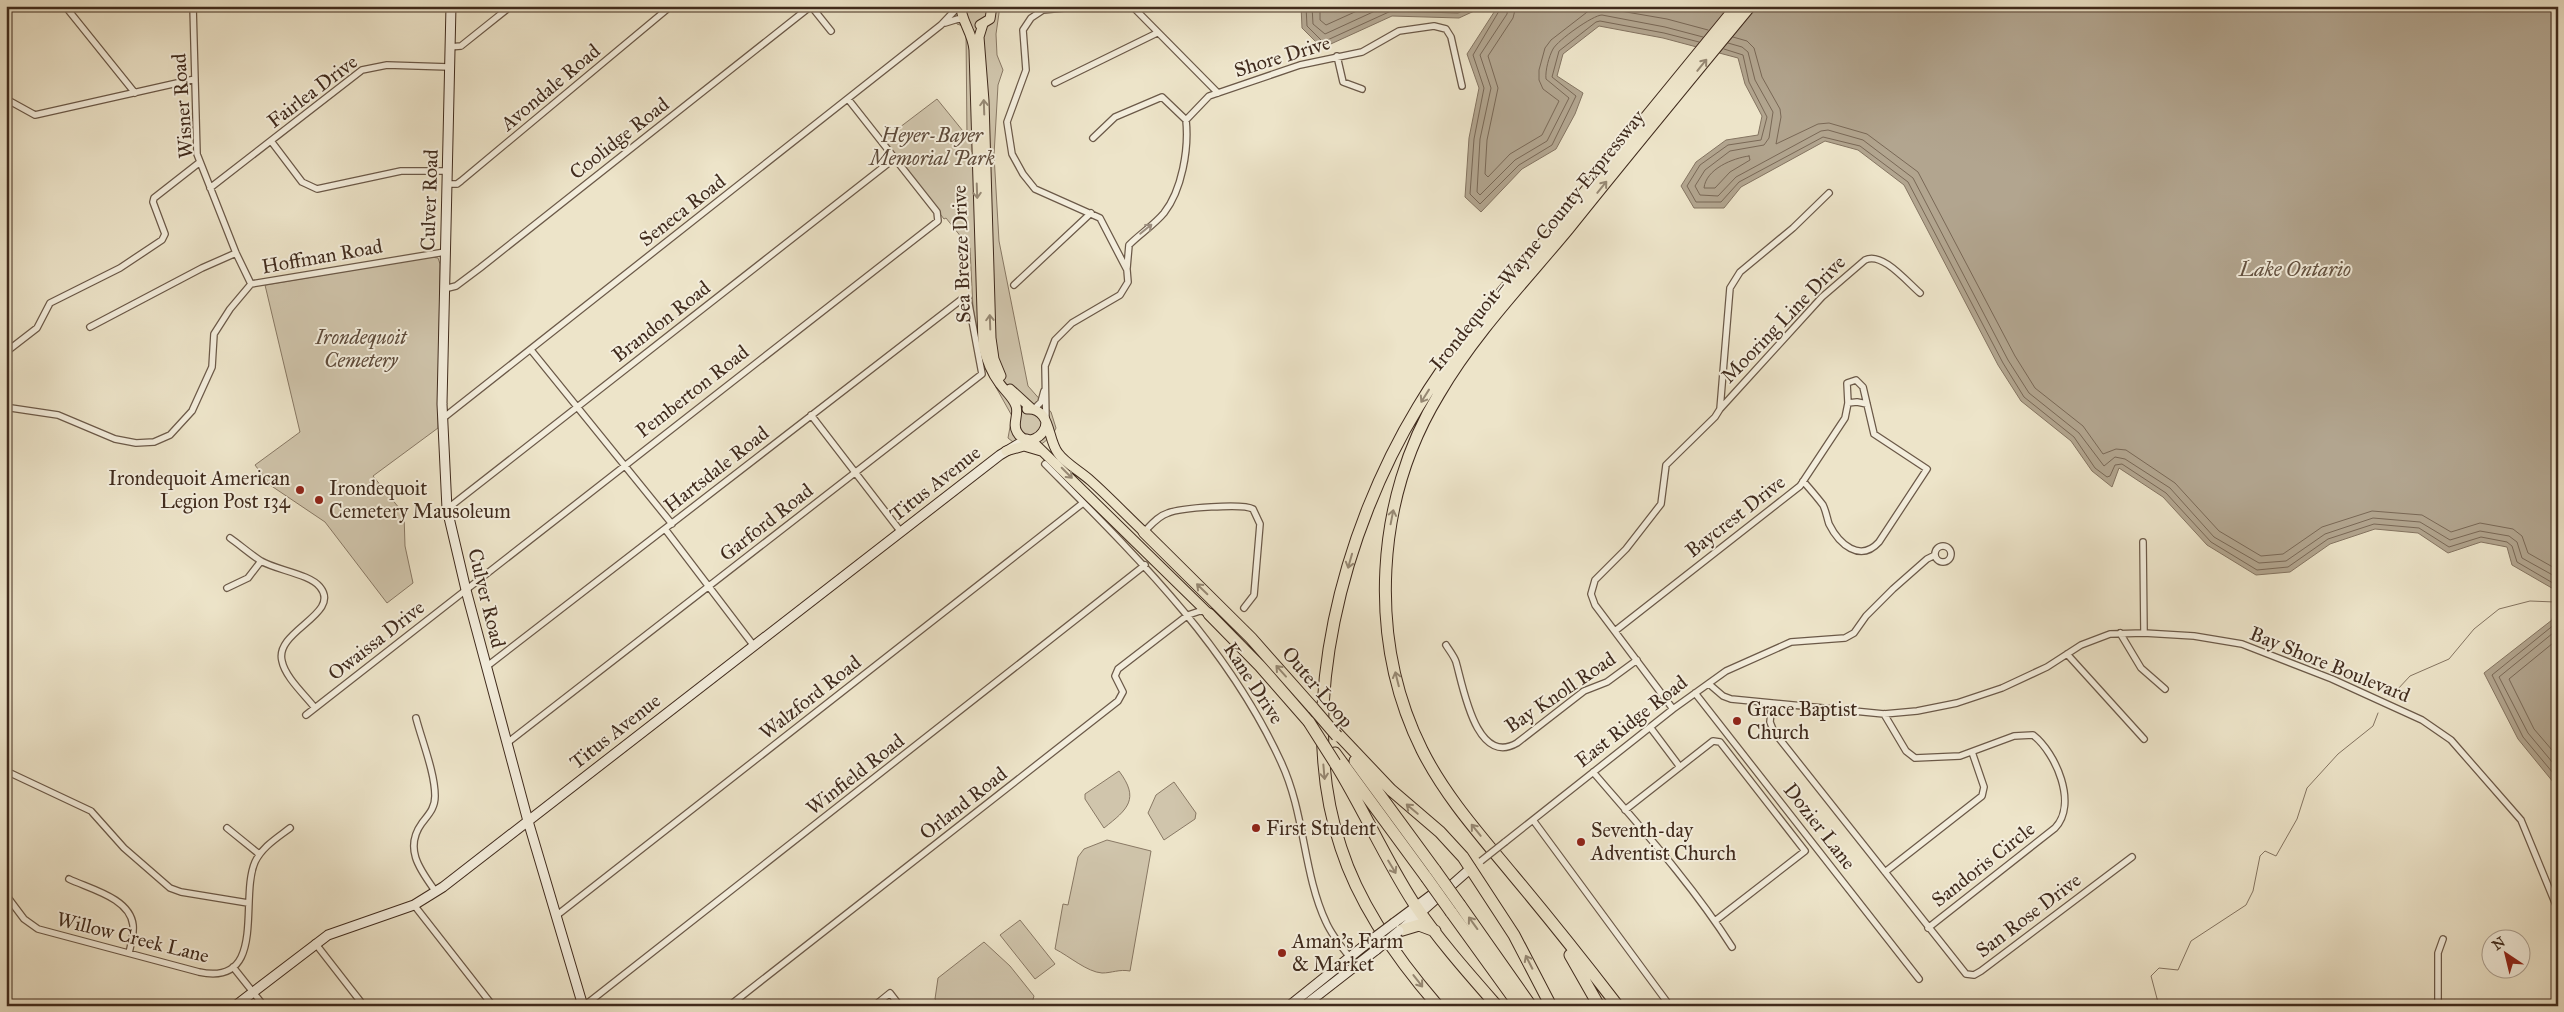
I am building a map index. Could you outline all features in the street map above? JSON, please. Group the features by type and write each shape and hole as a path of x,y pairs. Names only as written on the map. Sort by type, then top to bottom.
{"highway":[{"path":"1667,99 1737,6"},
{"name":"Irondequoit–Wayne County Expressway","path":"1438,1006 1379,927 1360,894 1341,850 1329,804 1324,767 1324,719 1328,671 1335,624 1350,561 1368,508 1394,451 1415,411 1468,334 1667,99 1750,6"},
{"name":"Irondequoit–Wayne County Expressway","path":"1529,895 1447,791 1427,759 1411,725 1393,661 1388,624 1386,576 1394,510 1415,440 1434,402 1454,370 1667,99"},
{"name":"Outer Loop","path":"1144,532 1245,632 1336,734 1430,874"},
{"name":"Outer Loop","path":"1209,614 1256,662 1309,722 1335,758 1430,874 1531,1006"},
{"path":"1336,734 1391,790 1447,839 1471,868 1514,934 1551,1006"},
{"path":"1335,758 1386,856 1419,909 1497,1006"},
{"path":"1529,895 1575,963 1599,1006"},
{"path":"1529,895 1618,1006"},
{"name":"Outer Loop","path":"1456,908 1519,1006"},
{"path":"1396,927 1423,925 1439,935"}],"main road":[{"name":"Culver Road","path":"450,6 442,419 447,509 466,590 528,821 583,1006"},
{"name":"Sea Breeze Drive","path":"960,6 972,35 974,50 981,334 991,369 1015,404 1016,422"},
{"path":"965,21 974,26 983,24 992,15 992,6"},
{"name":"Sea Breeze Drive","path":"983,24 979,37 984,101 992,348 996,366 1005,382 1033,409"},
{"path":"1033,409 1042,413 1046,421 1043,433 1029,440 1018,434 1016,422 1022,412 1033,409"},
{"name":"Outer Loop","path":"1046,421 1054,446 1060,455 1095,484 1144,532"},
{"name":"Titus Avenue","path":"1003,453 1010,442 1016,422"},
{"name":"Titus Avenue","path":"235,1006 315,943 340,929 414,905 436,892 1003,453 1029,440"},
{"name":"Outer Loop","path":"1029,440 1048,461 1209,614"},
{"path":"1003,453 1026,446 1038,449 1048,461"},
{"name":"East Ridge Road","path":"1288,1006 1370,941 1396,927 1471,868"},
{"name":"East Ridge Road","path":"1308,1005 1376,950 1396,927"}],"street":[{"path":"65,6 135,93"},
{"name":"Wisner Road","path":"193,6 197,154 236,253 252,284"},
{"path":"449,47 461,46 510,6"},
{"name":"Avondale Road","path":"446,184 457,184 461,181 671,6"},
{"path":"811,6 831,32"},
{"name":"Coolidge Road","path":"444,289 456,286 472,274 811,6"},
{"name":"Seneca Road","path":"442,419 941,25 960,6"},
{"path":"1085,6 1043,10 1031,18 1023,30 1022,48 1026,70 1007,122 1012,154 1023,174 1036,189 1091,212 1100,218 1127,270"},
{"path":"1132,6 1218,93"},
{"name":"Seneca Road","path":"941,25 956,19 965,21"},
{"name":"Shore Drive","path":"1186,120 1210,96 1300,65 1362,52 1399,31 1439,27 1446,29 1451,37 1462,86"},
{"path":"1055,83 1157,33"},
{"path":"1337,56 1343,82 1362,90"},
{"name":"Fairlea Drive","path":"210,188 358,73 370,67 387,65 449,67"},
{"path":"6,99 35,115 195,79"},
{"path":"1046,421 1046,361 1057,338 1076,320 1122,293 1128,284 1129,245 1163,215 1175,193 1187,142 1186,120 1162,97 1116,117 1093,138"},
{"path":"848,99 896,158"},
{"path":"271,141 302,182 317,189 401,171 446,171"},
{"name":"Pemberton Road","path":"466,590 939,218 937,212 896,158"},
{"name":"Brandon Road","path":"447,509 896,158"},
{"path":"6,352 38,328 50,303 126,264 162,240 165,234 153,202 154,198 200,162"},
{"path":"1720,409 1730,288 1740,272 1793,228 1829,193"},
{"path":"1014,285 1091,212"},
{"name":"Hoffman Road","path":"6,410 11,408 58,415 115,439 136,443 154,442 170,435 192,411 212,367 214,334 230,309 252,284 445,252"},
{"path":"90,327 202,268 236,253"},
{"name":"Mooring Line Drive","path":"1673,709 1592,599 1593,584 1626,549 1661,504 1666,465 1715,417 1720,409 1822,297 1865,260 1872,257 1881,259 1920,293"},
{"name":"Hartsdale Road","path":"486,667 811,415 966,298"},
{"name":"Garford Road","path":"507,743 982,374 970,302 966,298"},
{"path":"531,350 672,524"},
{"name":"Baycrest Drive","path":"1615,630 1800,486 1846,418 1848,403 1847,383 1856,380 1862,383 1867,404"},
{"path":"1033,409 1042,400 1046,384"},
{"path":"1804,481 1824,506 1830,525 1847,547 1855,552 1863,552 1879,542 1927,469 1874,434 1867,404 1848,403"},
{"path":"811,415 901,532"},
{"name":"Kane Drive","path":"1048,461 1084,503 1145,566 1188,615 1237,682 1271,740 1293,791 1325,920 1356,965"},
{"name":"Walzford Road","path":"556,916 1084,503"},
{"path":"1144,532 1158,519 1170,512 1239,505 1253,509 1260,524 1255,586 1254,595 1244,608"},
{"path":"665,529 754,646"},
{"path":"230,538 261,561 312,581 321,588 324,596 323,604 318,612 282,646 281,654 285,669 315,708"},
{"path":"2143,542 2144,633"},
{"name":"East Ridge Road","path":"1471,868 1673,709 1708,684 1734,667 1791,642 1845,638 1854,633 1866,616 1894,589 1927,559 1935,555"},
{"path":"227,588 248,578 261,561"},
{"name":"Winfield Road","path":"583,1006 1145,566"},
{"name":"Owaissa Drive","path":"306,715 466,590"},
{"path":"1188,615 1193,604 1190,596"},
{"path":"1188,615 1200,611 1209,614"},
{"name":"Orland Road","path":"729,1006 1118,701 1123,692 1115,676 1118,669 1188,615"},
{"path":"2120,633 2140,668 2165,689"},
{"name":"Bay Shore Boulevard","path":"1708,684 1723,696 1732,699 1884,714 1917,711 1957,703 2030,676 2096,638 2120,633 2194,636 2242,644 2332,678 2422,720 2439,730 2463,751 2521,820 2558,910"},
{"name":"Bay Knoll Road","path":"1446,645 1456,659 1463,693 1482,734 1492,744 1504,747 1517,743 1578,695 1607,682 1637,660"},
{"path":"2067,654 2144,739"},
{"name":"Dozier Lane","path":"1695,693 1919,979"},
{"name":"Sandoris Circle","path":"1772,703 1770,722 1774,732 1928,928 2059,824 2064,814 2062,787 2057,771 2046,750 2033,735 2014,736 1972,752 1920,759 1912,757 1884,714"},
{"path":"416,718 435,796 431,812 417,832 414,853 417,865 436,892"},
{"path":"1650,727 1680,767"},
{"path":"1625,810 1713,741 1720,742 1805,851 1715,921"},
{"path":"1885,872 1982,796 1983,781 1972,752"},
{"path":"6,771 91,811 124,848 170,888 181,892 248,903"},
{"path":"1592,772 1715,921 1732,947"},
{"path":"1532,820 1670,1006"},
{"path":"227,828 259,854"},
{"path":"233,967 246,949 251,877 259,854 290,828"},
{"name":"San Rose Drive","path":"1928,928 1959,969 1966,974 1974,975 2132,856"},
{"path":"69,879 117,901 126,909 133,924 129,953"},
{"name":"Willow Creek Lane","path":"7,897 24,919 38,929 206,974 219,974 233,967 264,1006"},
{"path":"414,905 493,1006"},
{"path":"2438,1006 2438,953 2443,939"},
{"path":"315,943 364,1006"},
{"path":"874,1006 890,993 900,1006"},
{"path":"1303,994 1308,1005"}],"green space":[{"name":"Heyer-Bayer Memorial Park","path":"953,6 1000,6 996,34 997,55 1003,70 998,85 994,155 999,241 1028,386 1051,412 1056,428 1051,436 1042,444 1031,449 1021,448 1008,438 1012,416 983,364 973,308 970,248 946,218 944,219 883,140 937,99 967,136 966,33 963,26 957,24 951,11"},
{"name":"Irondequoit Cemetery","path":"431,257 438,258 440,264 438,428 373,476 404,514 405,546 413,583 387,603 325,522 270,485 255,465 300,432 265,285"},
{"path":"1119,771 1129,789 1130,796 1125,809 1104,828 1085,799 1085,794"},
{"path":"1174,782 1196,813 1195,819 1164,840 1148,813 1156,795"},
{"path":"1107,840 1151,851 1130,971 1122,970 1102,973 1084,967 1055,949 1063,904 1068,905 1078,857 1084,849"},
{"path":"1020,920 1055,964 1035,979 1000,935"},
{"path":"984,942 1010,966 1034,996 1031,1006 940,1006 935,999 938,978"}],"water":[{"path":"1301,6 1485,6 1459,18 1392,16 1322,48 1302,28"},
{"name":"Lake Ontario","path":"1498,6 2558,6 2558,788 2518,739 2484,673 2552,620 2557,591 2512,565 2507,547 2481,542 2448,553 2418,533 2375,529 2330,544 2290,572 2256,575 2207,545 2163,497 2119,468 2112,487 2092,471 2071,441 2021,401 1998,365 1904,185 1858,150 1825,141 1741,187 1724,208 1694,208 1681,186 1696,162 1726,140 1758,135 1762,116 1745,84 1738,58 1663,38 1599,26 1563,54 1557,76 1583,93 1575,114 1556,149 1522,169 1481,212 1465,197 1469,138 1479,88 1467,54"}],"waterway":[{"path":"2397,690 2410,676 2449,659 2474,629 2499,609 2530,601 2555,602"},
{"path":"2159,1006 2151,976 2159,968 2178,970 2191,941 2246,905 2253,891 2260,856 2265,851 2276,856 2297,819 2307,788 2338,754 2373,726 2378,713"}],"place":[{"name":"Irondequoit American Legion Post 134","path":"300,490"},
{"name":"Irondequoit Cemetery Mausoleum","path":"319,500"},
{"name":"Grace Baptist Church","path":"1737,721"},
{"name":"First Student","path":"1256,828"},
{"name":"Seventh-day Adventist Church","path":"1581,842"},
{"name":"Aman's Farm & Market","path":"1282,953"}]}
